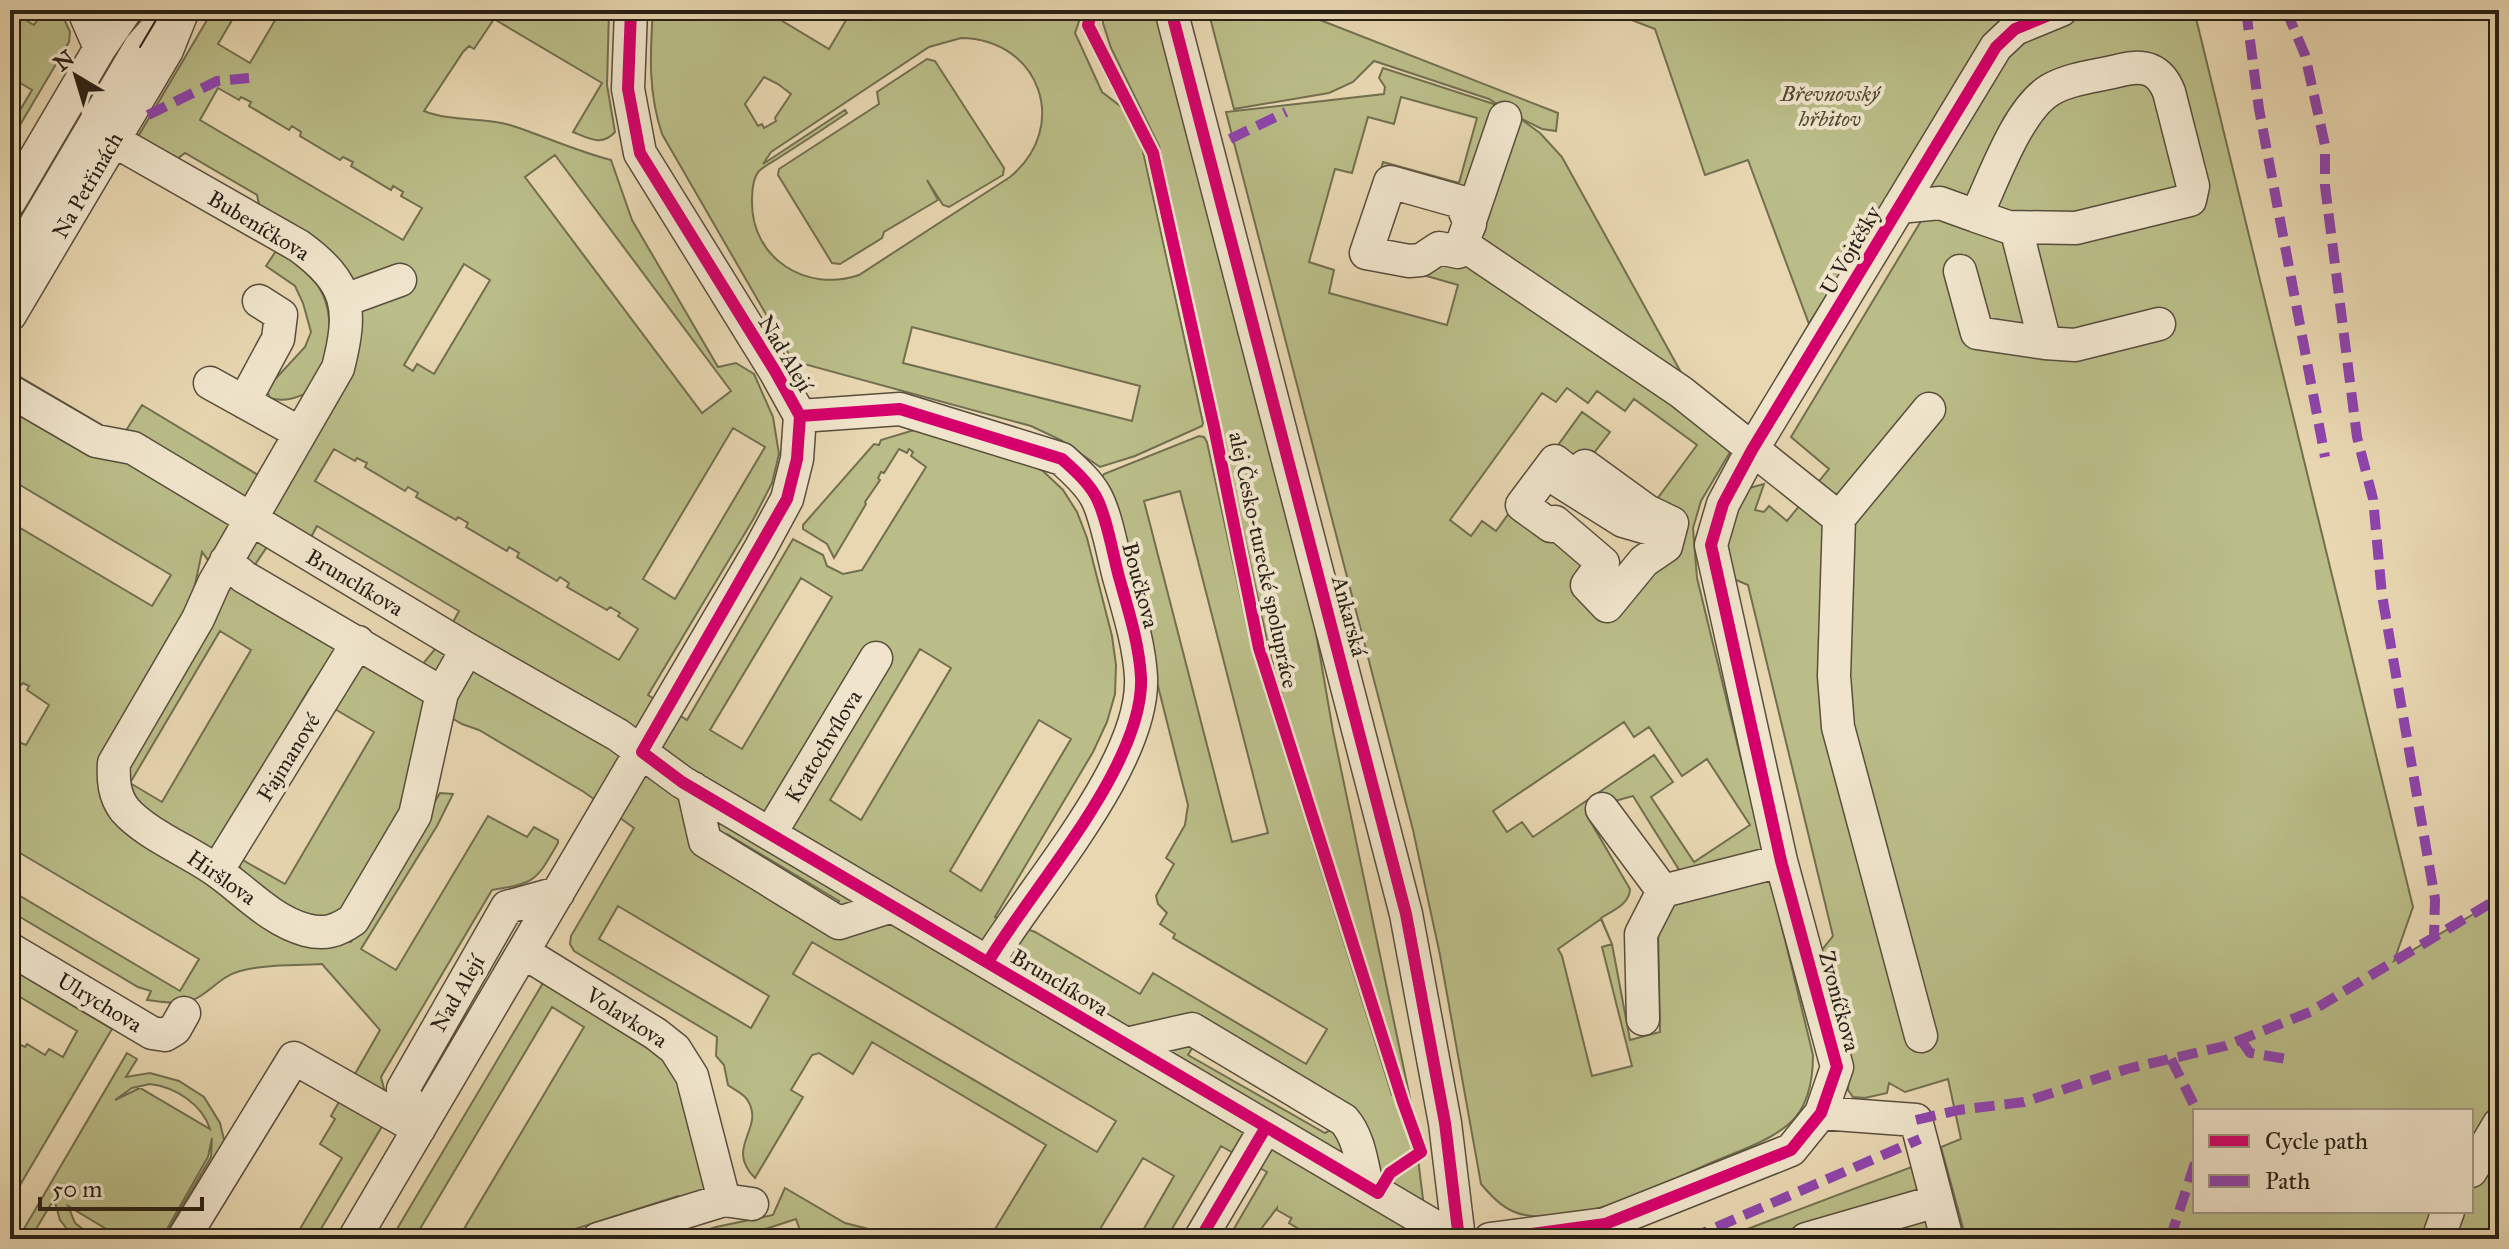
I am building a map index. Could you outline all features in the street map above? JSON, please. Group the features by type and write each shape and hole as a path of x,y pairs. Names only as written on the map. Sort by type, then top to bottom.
{"street":[{"path":"90,10 86,16 100,48"},
{"path":"10,201 100,48 126,10"},
{"path":"10,247 131,42 142,10"},
{"path":"10,268 140,47 173,10"},
{"name":"Na Petřinách","path":"10,315 167,50 183,10"},
{"name":"Nad Alejí","path":"354,1239 642,752 787,499 797,459 800,416 640,153 628,89 631,10"},
{"name":"U Vojtěšky","path":"1711,545 1723,504 1752,450 1996,47 2015,29 2061,10"},
{"name":"Ankarská","path":"1175,14 1406,914 1445,1123 1458,1239"},
{"path":"1899,207 1940,203 1976,216 2008,227 2076,228 2190,200 2193,186 2169,92 2156,73 2135,66 2056,87 2042,96 2020,123 1976,216"},
{"path":"1505,118 1466,234 1681,392 1839,518"},
{"name":"Bubeníčkova","path":"113,140 299,246 322,263 345,300"},
{"path":"2016,228 2045,343"},
{"path":"1960,271 1977,333 2075,345 2159,324"},
{"path":"251,519 338,368 347,331 345,300 400,280"},
{"path":"244,402 278,339 281,315 259,301"},
{"path":"210,383 300,433"},
{"name":"Brunclíkova","path":"10,391 96,441 133,448 467,649 618,735 693,788 770,834 1458,1239"},
{"name":"Boučkova","path":"800,416 900,409 1062,459 1096,497 1133,629 1141,679 1128,746 1073,838 1007,929 988,962"},
{"path":"1921,1036 1838,727 1834,676 1839,518 1929,409"},
{"path":"1555,461 1576,478 1585,466 1647,511 1672,523 1666,546 1657,549 1644,561 1607,606 1587,585 1603,563 1559,525 1555,522 1551,526 1522,505 1555,461"},
{"path":"1561,482 1623,521 1711,545"},
{"name":"Hiršlova","path":"251,519 210,589 199,617 114,763 113,784 123,807 135,819 217,871 280,920 305,930 337,931 353,920 415,815 442,693 467,649"},
{"path":"1535,550 1559,525"},
{"name":"Zvoníčkova","path":"1490,1239 1605,1224 1791,1150 1821,1113 1837,1067 1781,861 1711,545"},
{"path":"226,561 244,577 442,693"},
{"name":"Fajmanové","path":"217,871 358,642"},
{"name":"Kratochvílova","path":"770,834 876,658"},
{"path":"693,788 705,841 839,923 892,906"},
{"path":"1602,809 1663,891"},
{"path":"1643,1019 1641,934 1663,891 1781,861"},
{"name":"Nad Alejí","path":"419,1129 403,1089 507,907 558,893"},
{"name":"Ulrychova","path":"10,949 152,1033 165,1035 175,1029 184,1013"},
{"name":"Volavkova","path":"523,952 656,1034 675,1049 692,1076 738,1202 598,1239"},
{"path":"1126,1044 1192,1029 1344,1120 1355,1141 1367,1186"},
{"path":"183,1239 294,1058 419,1129"},
{"path":"1821,1113 1916,1120 1947,1239"},
{"path":"2473,1168 2499,1124"},
{"path":"1200,1239 1266,1127"},
{"path":"1806,1239 1937,1201"},
{"path":"2438,1239 2447,1213"}],"green space":[{"path":"44,10 60,10 70,32 69,42 20,125 10,131 10,121 13,122 32,90 12,78 10,72 10,11 34,25"},
{"path":"213,10 238,10 218,44 250,63 281,10 609,10 607,85 615,132 610,137 595,140 573,132 602,83 494,19 474,49 469,46 463,52 424,111 445,117 510,125 611,160 632,220 718,367 736,363 754,374 773,417 779,454 772,483 648,695 687,720 793,539 823,555 827,566 843,574 862,570 926,467 911,456 913,452 899,449 884,473 881,472 880,480 834,558 827,544 803,529 803,525 874,444 879,445 881,440 914,430 1019,458 1043,471 1063,490 1077,512 1087,538 1112,636 1116,665 1115,694 1107,722 1093,752 995,917 1035,932 1140,994 1153,973 1306,1064 1327,1029 1173,938 1175,934 1160,924 1167,913 1158,904 1156,896 1174,864 1166,858 1185,825 1188,805 1114,512 1101,479 1104,474 1199,436 1204,437 1252,650 1392,1095 1410,1102 1268,645 1159,146 1111,48 1103,23 1103,10 1156,10 1311,604 1333,731 1411,1103 1428,1239 1316,1239 1289,1223 1292,1217 1277,1208 1255,1237 1258,1239 1228,1239 1267,1172 1221,1146 1166,1239 1138,1239 1174,1176 1143,1158 1094,1239 989,1239 1046,1145 872,1042 853,1074 819,1053 812,1055 791,1090 803,1097 755,1178 743,1157 752,1111 747,1099 728,1085 724,1065 716,1056 717,1037 574,951 570,944 571,936 634,828 584,792 479,730 426,703 426,721 407,812 392,828 351,897 347,918 332,924 315,925 283,915 247,883 239,858 285,884 374,732 328,705 349,676 362,665 340,653 338,662 320,685 311,686 238,808 239,819 214,856 207,857 135,808 123,785 122,774 127,755 185,659 217,596 227,586 202,552 193,594 181,622 188,624 180,638 168,643 111,740 107,787 112,800 126,818 281,927 302,935 351,942 440,793 453,794 437,826 361,949 396,970 488,816 527,837 534,827 558,840 545,865 533,878 518,885 492,890 381,1077 390,1113 315,1239 294,1239 342,1158 320,1144 335,1119 331,1116 380,1030 322,964 270,966 240,971 185,1002 147,1000 151,991 138,987 10,911 10,890 180,991 199,959 10,847 10,757 19,742 26,745 49,705 27,690 29,686 10,679 10,522 152,606 171,575 10,479 10,371 122,437 142,405 278,487 352,363 358,341 357,318 336,264 315,243 260,210 257,195 185,153 168,166 133,145","holes":["218,88 239,100 241,97 251,102 249,106 289,130 292,126 301,132 300,136 340,160 343,157 353,162 351,166 391,190 393,186 403,192 401,196 422,208 403,240 200,120","555,155 731,391 702,413 525,177","464,264 490,280 434,374 417,364 413,371 404,365","733,428 765,447 675,599 643,579","334,449 355,461 357,458 367,463 365,467 405,491 408,487 418,493 416,497 456,520 458,517 468,523 466,527 507,551 509,547 519,553 517,557 557,581 560,577 569,583 567,587 607,610 610,607 620,613 618,616 638,629 619,660 315,481","1180,491 1268,833 1232,842 1144,501","317,526 459,611 452,624 525,668 521,675 450,632 444,621 309,541","271,541 441,642 417,671 250,572","801,578 832,597 742,749 710,730","220,631 251,650 162,802 130,783","920,649 951,668 861,820 830,800","1039,720 1071,739 981,891 950,871","727,834 839,901 824,927 704,857 715,837","618,906 769,996 751,1028 599,939","812,942 1116,1121 1097,1152 793,974","1205,1027 1344,1110 1336,1127 1325,1133 1188,1055"]},
{"path":"653,10 764,10 829,49 852,10 1083,10 1075,33 1102,92 1124,109 1142,147 1202,426 1135,456 1100,467 1061,440 1031,426 793,361 662,134 652,88","holes":["961,38 988,42 1011,53 1027,69 1038,89 1042,111 1039,134 1029,157 1010,177 859,275 820,279 802,275 786,266 772,255 761,240 754,222 752,197 755,177 764,167 847,113 845,110 763,164 771,152 929,47","764,77 791,94 776,121 764,128 762,124 758,126 745,104","912,327 1140,386 1132,421 903,363"]},
{"path":"1208,10 1318,10 1320,20 1558,113 1556,131 1542,129 1518,117 1540,133 1562,157 1688,385 1745,427 1701,501 1693,528 1697,578 1813,1055 1811,1083 1802,1109 1790,1123 1763,1141 1646,1192 1572,1214 1548,1217 1518,1213 1500,1204 1481,1184 1440,955 1413,830 1226,112 1384,94 1385,87 1379,78 1383,68 1500,106 1489,99 1374,61 1353,82 1329,93 1234,109","holes":["1401,97 1477,118 1459,183 1383,162 1357,256 1458,285 1447,325 1329,293 1334,270 1309,262 1335,169 1352,173 1368,117 1394,124","1390,182 1470,224 1439,248 1367,253","1567,388 1588,403 1597,391 1625,411 1634,399 1697,445 1657,499 1594,453 1610,432 1582,412 1496,531 1482,521 1471,536 1450,520 1542,393 1556,402","1586,467 1657,549 1587,585 1603,563 1522,505","1624,722 1634,737 1649,727 1682,776 1707,759 1750,825 1694,862 1651,797 1673,782 1654,755 1533,837 1522,822 1507,832 1493,811","1633,796 1694,894 1665,911 1658,926 1660,1032 1630,1040 1612,944 1601,918 1624,903 1630,889 1586,814 1607,799 1615,801","1601,919 1612,944 1602,947 1632,1066 1592,1076 1558,949"]},
{"name":"Břevnovský hřbitov","path":"1606,10 2037,10 1989,31 1809,324 1748,160 1705,175 1655,29"},
{"path":"2083,10 2194,10 2413,907 2394,961 2499,899 2499,1239 1966,1239 1941,1147 1961,1139 1948,1079 1905,1092 1889,1083 1887,1093 1865,1098 1853,1097 1848,1090 1849,1057 1821,951 1833,936 1748,585 1729,577 1728,543 1736,514 1749,488 1764,484 1755,510 1764,512 1769,506 1787,521 1829,469 1791,437 1921,221 1938,213 1941,192 1929,187 1996,65 2029,33"},
{"path":"927,59 935,61 1004,168 1003,175 949,207 943,205 927,180 938,200 884,232 882,238 840,264 832,263 778,175 779,169 879,104 877,92"},
{"path":"276,251 300,266 315,282 324,296 328,311 328,343 312,391 286,400 270,398 266,389 305,347 311,332 295,286 266,266"},
{"path":"10,968 112,1029 10,1202 10,1040 25,1047 27,1044 45,1055 49,1049 63,1057 77,1031 10,991"},
{"path":"546,978 677,1068 708,1178 705,1195 680,1202 678,1196 544,1239 458,1239 584,1027 552,1007 414,1239 391,1239"},
{"path":"127,1053 137,1059 126,1077 150,1073 179,1081 204,1097 220,1123 225,1144 176,1239 160,1239 170,1227 211,1157 212,1138 208,1157 167,1229 157,1239 123,1239 68,1206 75,1223 96,1239 75,1239 60,1220 54,1199 30,1239 18,1239","holes":["150,1084 186,1098 201,1112 210,1129 140,1088 115,1100 132,1088"]},
{"path":"1922,1163 1937,1239 1721,1239"},
{"path":"785,1188 845,1223 908,1239 803,1239 796,1219 735,1239 678,1239 773,1215"}],"tram line":[{"path":"140,47 162,10"}],"marked path":[{"path":"2246,10 2259,109 2325,457"},
{"path":"2286,10 2305,55 2325,145 2325,186 2357,437 2373,499 2382,595 2435,899 2434,938"},
{"path":"148,115 217,81 249,78"},
{"path":"1230,139 1286,112"},
{"path":"1916,1120 1959,1110 2024,1102 2127,1069 2225,1046 2310,1012 2499,898"},
{"path":"2241,1040 2250,1053 2287,1059"},
{"path":"2171,1059 2196,1109"},
{"path":"1689,1239 1920,1139"},
{"path":"2170,1239 2193,1169"}],"cycle path":[{"name":"alej Česko-turecké spolupráce","path":"631,10 628,89 640,153 800,416 797,459 787,499 642,752 682,782 1378,1193 1390,1173 1421,1152 1259,648 1153,153 1088,25 1092,10"},
{"path":"1171,10 1406,914 1445,1123 1459,1239"},
{"path":"1496,1239 1605,1224 1791,1150 1821,1113 1837,1067 1781,861 1711,545 1723,504 1752,450 1996,47 2015,29 2061,10"},
{"path":"800,416 900,409 1062,459 1088,485 1103,512 1138,652 1141,677 1137,711 1125,748 1106,786 988,962"},
{"path":"1200,1239 1266,1127"}]}
